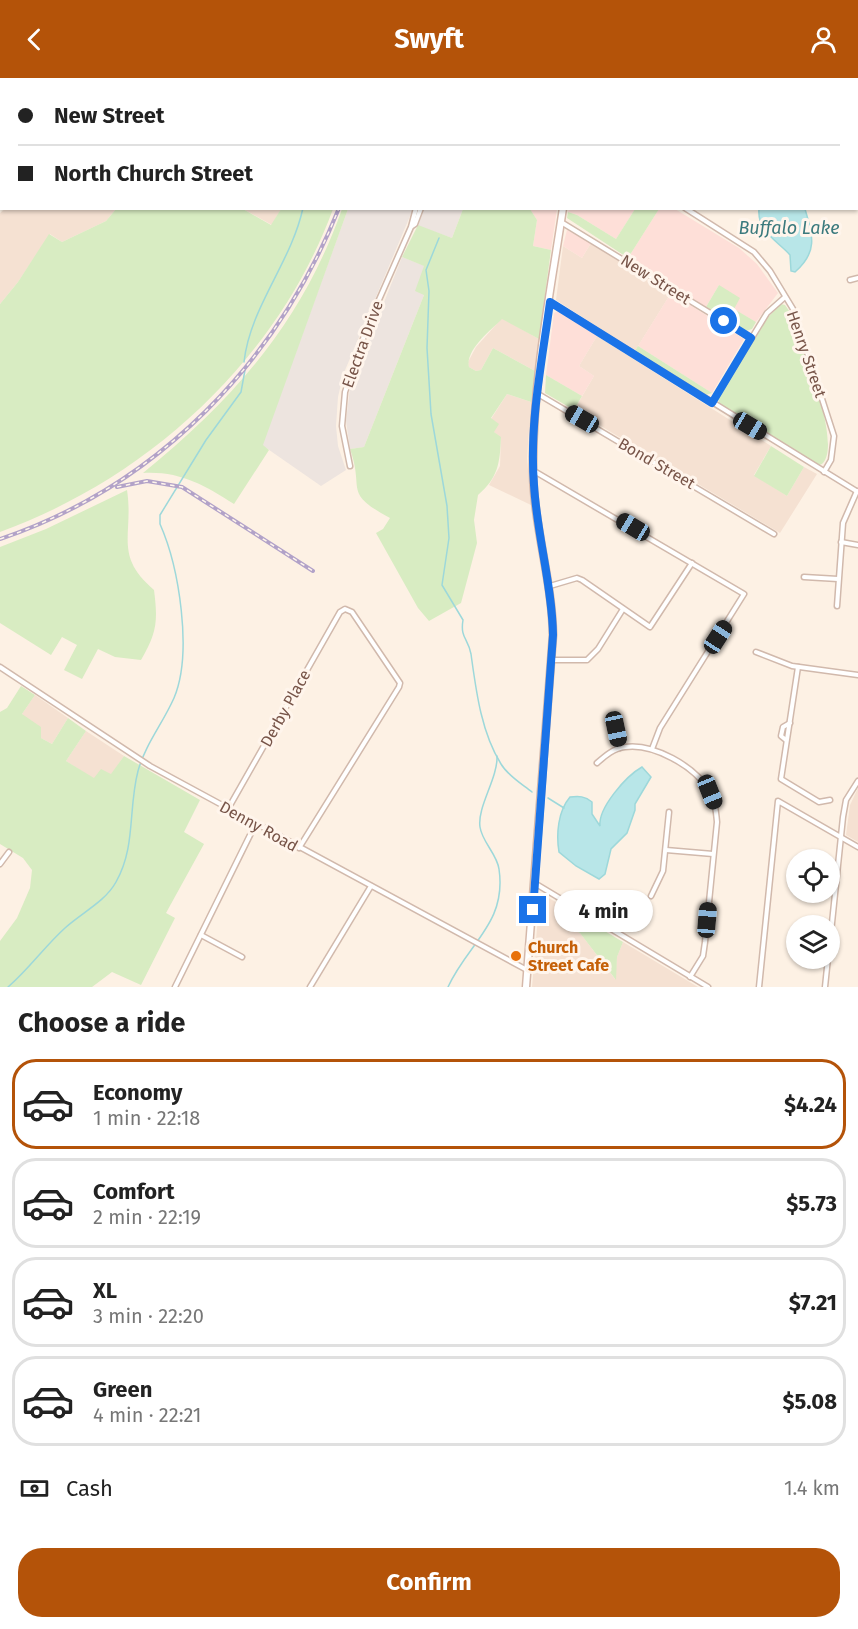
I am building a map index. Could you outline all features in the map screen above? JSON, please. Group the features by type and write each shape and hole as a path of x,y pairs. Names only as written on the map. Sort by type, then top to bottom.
{"main road":[{"path":"526,987 536,884 551,660 550,586 533,470 538,394 563,210"}],"street":[{"name":"Electra Drive","path":"350,466 342,426 345,392 380,296 411,227 415,210"},
{"name":"Electra Drive","path":"411,227 415,224 420,210"},
{"name":"Henry Street","path":"688,210 754,252 793,309 834,436 831,460 824,472"},
{"name":"New Street","path":"561,222 751,338"},
{"path":"850,280 858,278"},
{"path":"712,403 769,310 785,297"},
{"path":"550,302 857,492 843,523 837,606"},
{"name":"Bond Street","path":"538,394 774,534"},
{"path":"533,470 744,594 660,728 652,749"},
{"path":"842,542 858,545"},
{"path":"550,586 577,578 650,627 692,562"},
{"path":"804,577 838,579"},
{"name":"Derby Place","path":"228,809 340,612 345,609 352,612 400,683 299,848"},
{"path":"551,660 587,660 598,649 623,609"},
{"path":"756,652 798,667 858,675"},
{"name":"Denny Road","path":"0,667 131,755 527,970"},
{"path":"798,667 793,683 790,723 781,779 819,802 830,800"},
{"path":"616,729 620,748"},
{"path":"597,763 620,748 652,749 690,771 710,792 715,805 717,822 703,956 690,976"},
{"path":"833,915 846,800 858,781"},
{"path":"759,987 778,801 858,847"},
{"path":"651,896 663,872 669,812"},
{"path":"176,987 256,823"},
{"path":"666,850 713,854"},
{"path":"0,864 9,852"},
{"path":"536,884 708,987"},
{"path":"310,987 371,886"},
{"path":"201,935 242,957"},
{"path":"825,987 827,969"}],"shaded area":[{"path":"4,210 115,210 106,221 62,242 50,234 18,282 0,304 0,213"},
{"path":"245,210 280,210 272,225"},
{"path":"348,210 413,210 343,375 338,397 336,426 338,446 346,470 321,486 262,445"},
{"path":"424,210 463,210 452,238 418,226"},
{"path":"531,210 557,210 551,250 533,246 537,220"},
{"path":"569,210 634,210 616,239 568,212"},
{"path":"658,210 677,210 739,248 757,264 778,293 756,322 733,309 719,285 706,307 628,258"},
{"path":"567,230 591,243 582,258 563,246"},
{"path":"591,243 671,293 635,351 556,300 563,246 582,258"},
{"path":"402,257 425,266 424,295 364,447 350,449 346,421 350,388"},
{"path":"671,293 744,339 712,393 638,346"},
{"path":"558,311 597,336 579,366 594,376 582,396 546,375 554,313"},
{"path":"502,318 539,339 535,371 493,348 481,370 476,371 469,367 468,362 476,347"},
{"path":"597,336 771,446 754,475 787,496 804,467 817,474 780,533 574,410 594,376 579,366"},
{"path":"507,394 531,402 527,458 531,505 489,485 500,466 501,438 494,432 491,419"},
{"path":"35,695 68,718 52,744 41,738 22,714"},
{"path":"86,731 124,756 111,775 94,779 66,761"},
{"path":"858,788 858,842 846,835 850,805"},
{"path":"540,893 568,909 560,923 580,933 615,979 617,957 623,942 698,987 532,987"}],"green space":[{"path":"115,210 245,210 271,225 280,210 333,210 309,264 279,315 243,363 202,407 156,446 107,480 55,509 0,532 0,304 18,282 49,234 62,242 106,221"},
{"path":"342,210 348,210 263,445 269,450 234,504 180,477 169,474 143,473 207,416 262,355 286,322 326,250"},
{"path":"463,210 531,210 537,220 533,246 551,250 539,339 502,319 480,341 471,354 469,367 476,371 481,370 493,348 535,371 531,402 507,394 491,418 499,424 494,432 501,437 499,462 494,476 478,495 474,520 477,543 461,603 429,621 418,608 376,533 383,529 390,518 360,496 350,449 364,447 424,295 415,291 424,266 402,257 418,225 452,238"},
{"path":"634,210 658,210 628,258 567,218 568,212 577,215 616,239"},
{"path":"719,285 740,298 734,309 756,322 752,329 746,331 706,307"},
{"path":"781,304 785,305 790,312 824,414 828,436 827,453 822,464 819,465 719,403 718,398 768,317"},
{"path":"638,346 712,393 706,395 635,351"},
{"path":"546,375 582,396 574,410 545,393"},
{"path":"771,446 804,467 787,496 754,476"},
{"path":"127,490 129,555 141,578 154,590 155,626 141,660 115,657 98,649 82,679 64,670 77,645 62,637 51,655 0,623 0,547 46,529"},
{"path":"21,686 35,695 22,714 41,727 41,738 52,744 68,718 86,731 66,761 94,778 101,769 111,774 124,756 200,800 184,832 204,844 166,913 175,918 141,985 112,972 92,987 0,987 0,941 17,918 30,888 32,870 23,858 0,844 0,712 7,708"},
{"path":"568,909 623,942 617,957 616,980 580,933 560,923"}],"water":[{"name":"Buffalo Lake","path":"759,210 805,210 812,243 807,258 795,272 791,271 790,255 769,235 759,217"},
{"path":"642,767 651,777 635,804 627,833 611,849 605,874 599,879 576,866 559,852 560,816 570,797 587,799 592,802 592,814 600,826 603,810 614,793 628,777"}],"waterway":[{"path":"244,362 254,322 290,248 302,210"},
{"path":"439,238 426,270 429,291 427,348 431,414 447,506 449,538 442,585 463,620 463,634 470,649 480,710 494,752 507,772 532,792"},
{"path":"8,987 65,928 106,896 122,869 129,842 138,771 145,752 170,707 180,679 183,635 181,610 173,563 160,524 160,515 206,440 241,392 245,370"},
{"path":"448,987 484,932 497,904 500,888 498,864 480,827 484,802 494,774 497,756"},
{"path":"548,798 564,808"}],"railway":[{"path":"0,539 57,516 111,486 161,451 206,411 247,366 283,317 313,264 338,210"},
{"path":"117,487 147,481 182,487 313,571"}],"place":[{"name":"Church Street Cafe","path":"516,956"}],"route":[{"path":"533,910 553,635 552,600 534,487 534,431 550,302 712,403 751,338 724,321"}]}
